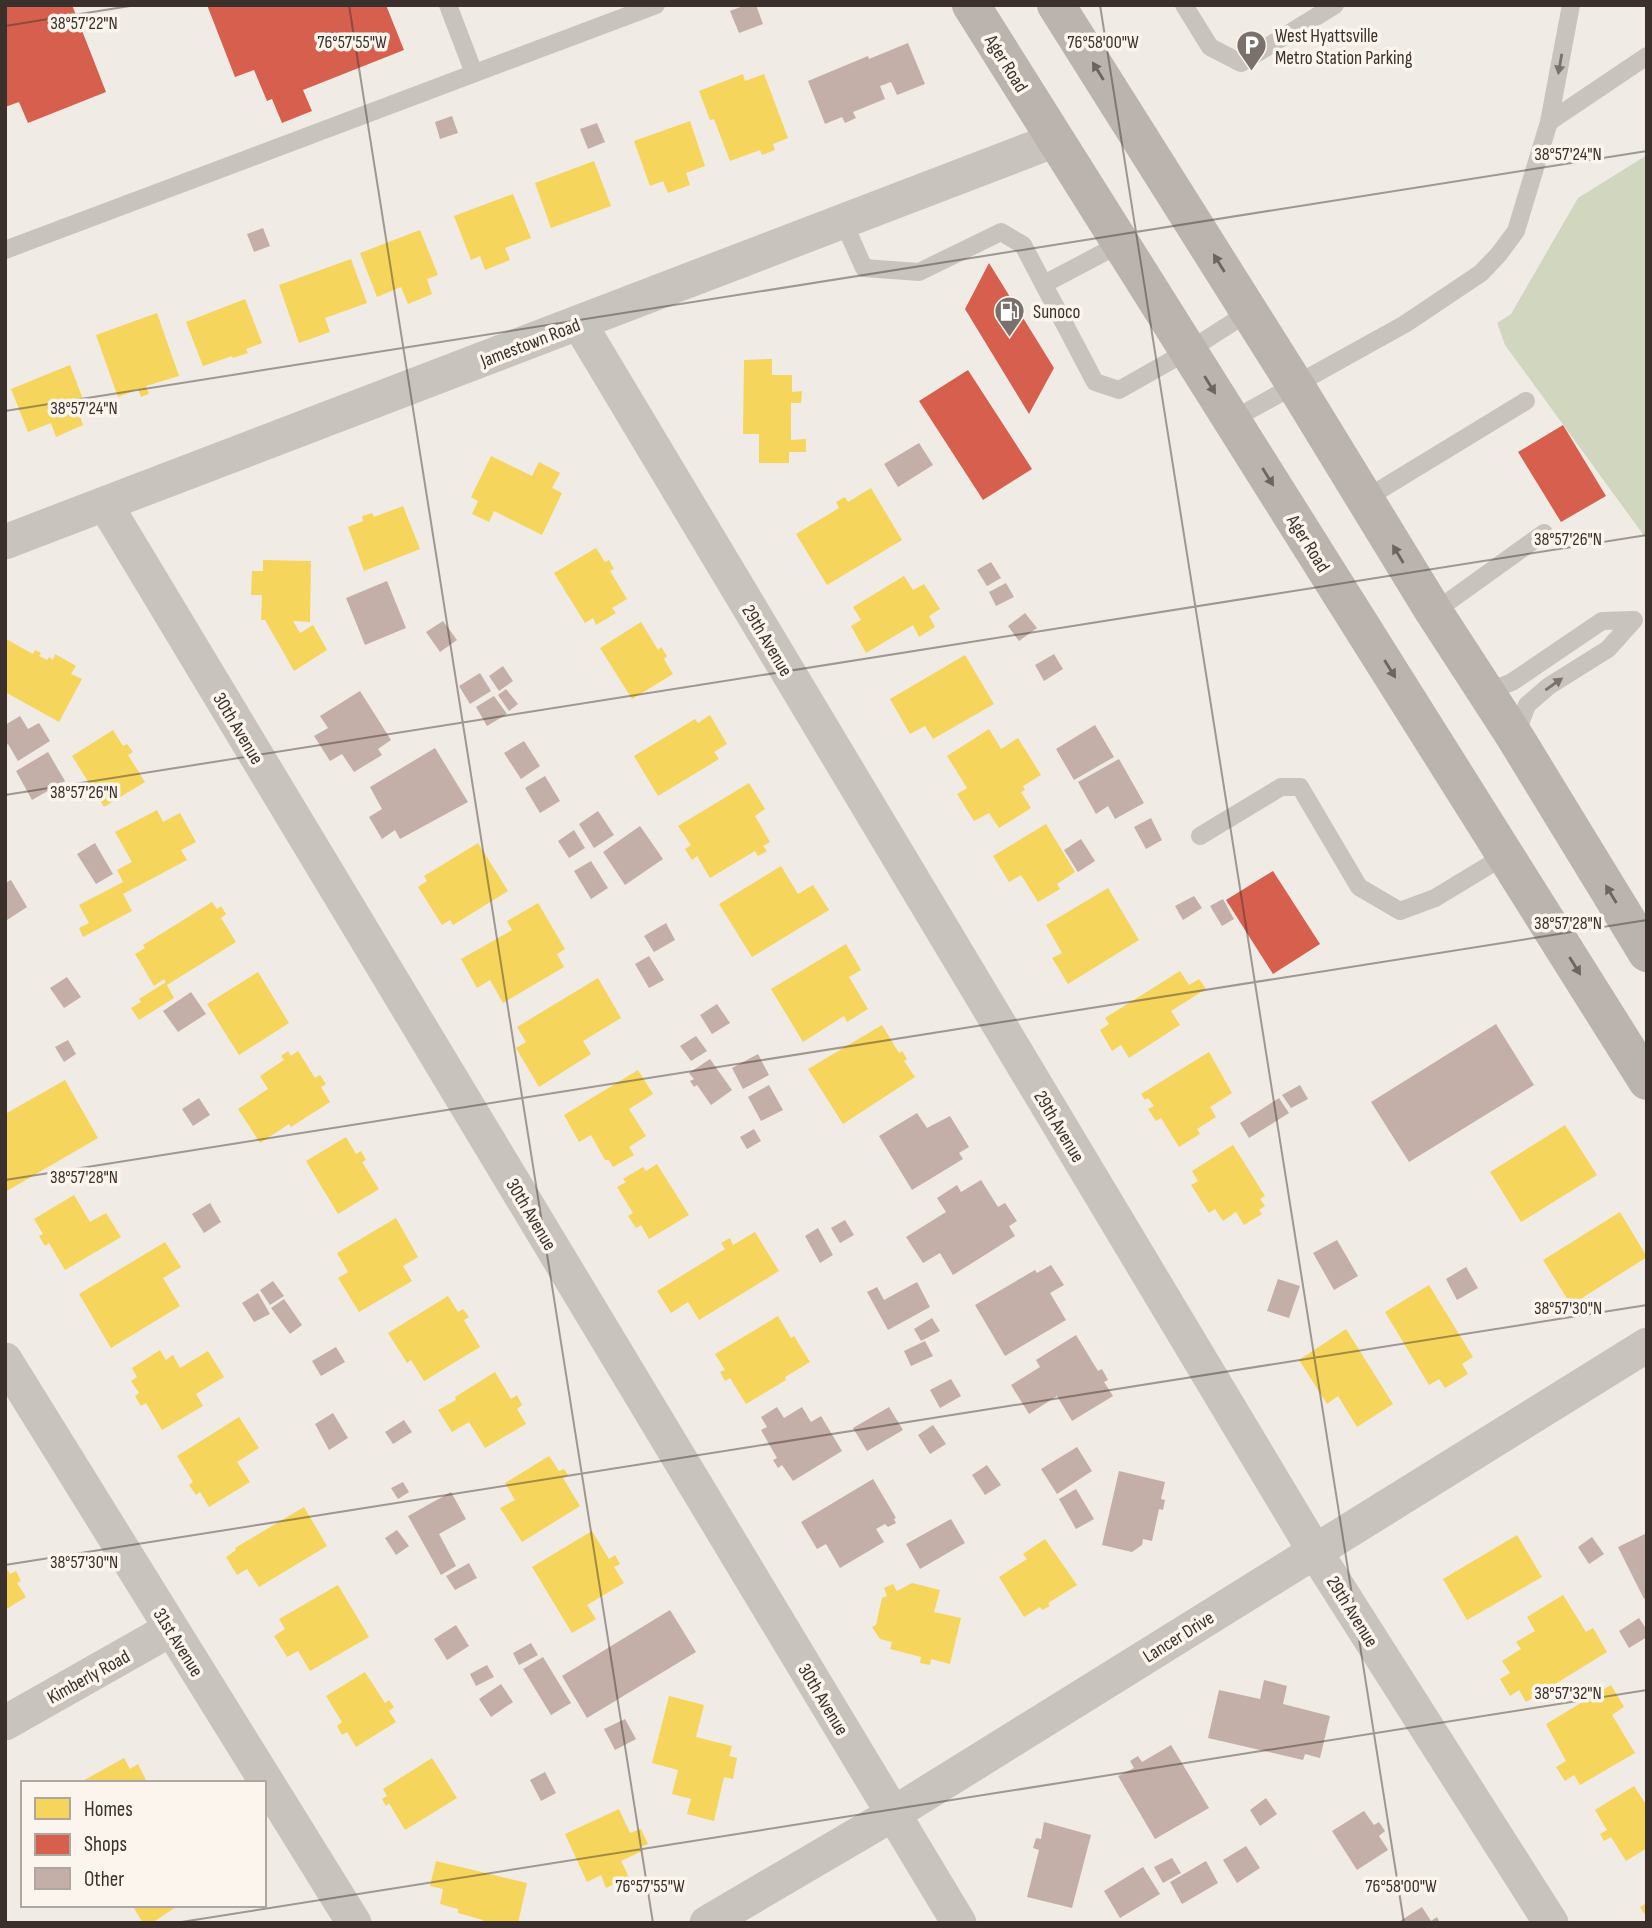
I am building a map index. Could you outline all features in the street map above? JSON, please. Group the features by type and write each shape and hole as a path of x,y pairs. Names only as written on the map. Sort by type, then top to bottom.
{"main road":[{"name":"Ager Road","path":"971,5 1647,1081"},
{"path":"1056,5 1294,383 1434,612 1487,692 1647,953"}],"street":[{"name":"Jamestown Road","path":"5,542 1055,140"},
{"name":"29th Avenue","path":"579,324 1314,1550 1551,1923"},
{"name":"30th Avenue","path":"104,504 959,1923"},
{"name":"Lancer Drive","path":"706,1923 893,1814 1647,1345"},
{"name":"31st Avenue","path":"5,1360 266,1781"},
{"name":"Kimberly Road","path":"5,1723 171,1629"},
{"name":"31st Avenue","path":"266,1782 354,1923"}],"lane":[{"path":"448,5 474,74"},
{"path":"5,250 656,5"},
{"path":"1184,5 1210,47 1241,64 1335,5"},
{"path":"1231,420 1405,324 1481,273 1516,231 1549,122 1571,5"},
{"path":"1549,122 1647,56"},
{"path":"843,221 864,268 919,272 1001,232 1023,245 1095,382 1119,390 1249,312"},
{"path":"1044,284 1121,244"},
{"path":"1365,499 1525,401"},
{"path":"1434,612 1544,533"},
{"path":"1487,692 1512,682 1602,621 1640,619"},
{"path":"1515,737 1527,705 1549,686 1608,649 1640,619"},
{"path":"1200,836 1281,787 1300,787 1359,887 1400,911 1435,898 1506,855"}],"green space":[{"path":"1647,155 1645,537 1505,345 1497,323 1511,314 1578,198"}],"building: Homes":[{"path":"743,74 745,81 764,74 788,138 773,144 775,150 762,155 760,150 730,161 714,119 710,120 699,91"},
{"path":"690,121 705,166 686,173 690,185 668,193 663,181 650,186 634,141"},
{"path":"594,161 611,206 551,228 535,183"},
{"path":"513,194 531,238 505,248 510,260 485,270 480,256 471,260 454,216"},
{"path":"420,230 438,275 427,279 432,294 408,304 401,287 377,297 360,253"},
{"path":"351,259 367,303 325,318 330,332 299,343 279,285"},
{"path":"245,299 262,343 246,349 248,353 203,366 186,322"},
{"path":"157,313 179,376 146,386 149,394 141,397 138,389 118,397 96,335"},
{"path":"772,359 772,375 792,375 792,392 802,391 801,403 791,403 791,440 806,439 806,452 789,452 789,463 759,463 759,434 743,434 744,360"},
{"path":"70,365 87,410 79,413 83,425 56,437 51,423 28,432 11,389"},
{"path":"491,456 532,476 539,462 560,473 552,488 562,493 542,535 494,511 489,522 472,514 478,501 471,497"},
{"path":"871,488 902,540 827,585 796,534 839,508 836,502 845,497 848,502"},
{"path":"403,506 420,549 364,571 348,527 363,521 362,516 372,513 374,517"},
{"path":"596,548 605,562 609,560 614,569 610,571 627,599 612,608 616,613 596,625 593,618 585,623 554,573"},
{"path":"263,560 311,561 310,622 293,621 300,633 313,625 327,650 294,671 265,620 261,620 262,595 251,595 252,571 263,571"},
{"path":"904,576 913,590 924,584 940,609 929,616 935,627 919,637 913,625 866,653 851,626 861,620 853,607"},
{"path":"641,622 658,650 661,647 667,656 664,659 673,674 632,699 600,648"},
{"path":"6,639 33,654 35,650 41,653 39,656 47,660 49,657 53,660 55,654 76,666 71,674 82,679 59,722 5,692"},
{"path":"965,655 994,704 933,739 925,726 910,734 890,699"},
{"path":"710,715 727,744 714,752 719,759 658,796 634,756 695,719 698,723"},
{"path":"989,729 1001,749 1018,738 1041,775 1023,786 1025,790 1021,792 1031,808 999,828 989,813 974,821 957,794 967,788 947,756"},
{"path":"113,730 123,746 127,744 133,752 128,755 145,782 104,807 72,756"},
{"path":"749,783 765,809 755,816 770,842 763,846 767,851 758,856 755,851 710,878 697,856 692,860 685,849 691,845 678,826"},
{"path":"157,810 163,822 180,813 196,842 181,850 187,860 123,894 132,911 83,937 79,928 89,923 79,905 123,882 117,870 132,862 115,832"},
{"path":"1046,824 1075,872 1057,884 1060,889 1038,902 1021,875 1009,882 993,856"},
{"path":"478,843 508,891 453,925 450,920 442,925 418,887 427,881 424,876"},
{"path":"781,866 798,894 813,885 829,910 752,957 719,904"},
{"path":"1108,888 1139,940 1068,984 1052,958 1062,953 1046,925"},
{"path":"212,902 217,909 221,906 226,914 221,918 236,942 167,985 174,998 139,1020 131,1008 141,1002 139,999 166,982 164,979 154,986 135,954 145,948 143,945"},
{"path":"538,903 565,949 557,954 564,967 503,1003 490,980 477,988 461,959 512,930 507,921"},
{"path":"846,944 861,970 849,977 868,1009 847,1022 844,1016 803,1042 771,989"},
{"path":"1180,971 1189,985 1199,979 1206,989 1171,1011 1180,1025 1129,1058 1121,1045 1112,1051 1100,1030 1109,1024 1105,1018"},
{"path":"258,972 289,1023 239,1055 207,1004"},
{"path":"598,978 621,1018 583,1041 591,1054 539,1087 516,1048 526,1042 517,1027"},
{"path":"882,1025 899,1053 902,1051 907,1059 904,1061 915,1077 843,1124 808,1069"},
{"path":"288,1051 291,1056 298,1051 315,1078 320,1075 326,1084 321,1087 330,1102 260,1143 238,1109 268,1089 260,1076 284,1060 281,1056"},
{"path":"1209,1052 1232,1093 1210,1107 1216,1117 1197,1129 1200,1134 1179,1147 1161,1118 1156,1121 1148,1109 1154,1106 1141,1094"},
{"path":"638,1070 653,1094 629,1109 646,1136 629,1147 634,1155 613,1167 609,1160 605,1160 591,1135 579,1142 564,1115"},
{"path":"65,1080 98,1138 5,1192 5,1114"},
{"path":"1565,1125 1597,1175 1521,1222 1490,1172"},
{"path":"346,1137 356,1154 361,1151 366,1160 362,1162 379,1189 338,1214 306,1161"},
{"path":"1233,1145 1265,1196 1260,1199 1265,1206 1259,1210 1262,1214 1244,1225 1236,1212 1223,1221 1215,1209 1209,1213 1191,1185 1198,1181 1192,1171"},
{"path":"657,1164 689,1215 649,1239 641,1225 636,1228 628,1216 633,1213 617,1187 626,1182 623,1179 643,1167 646,1171"},
{"path":"74,1195 90,1222 106,1213 121,1237 65,1270 49,1243 45,1246 39,1236 43,1234 34,1219"},
{"path":"1620,1212 1647,1257 1571,1305 1543,1260"},
{"path":"396,1218 418,1257 403,1266 412,1281 359,1312 338,1278 348,1272 337,1253"},
{"path":"755,1232 779,1271 699,1320 688,1302 671,1313 657,1291 725,1249 721,1243 730,1238 733,1245"},
{"path":"165,1242 181,1267 163,1278 180,1306 111,1348 79,1294"},
{"path":"1429,1285 1473,1357 1462,1364 1468,1374 1445,1388 1439,1379 1429,1385 1385,1312"},
{"path":"448,1296 458,1312 463,1309 469,1317 464,1320 480,1347 424,1381 411,1360 407,1363 388,1333"},
{"path":"778,1316 810,1362 746,1404 730,1378 725,1381 720,1372 725,1370 715,1354"},
{"path":"1346,1329 1393,1404 1357,1427 1338,1396 1327,1404 1299,1360"},
{"path":"160,1350 166,1360 173,1355 180,1368 208,1351 224,1377 196,1394 203,1406 162,1430 146,1403 141,1406 135,1396 139,1393 131,1381 137,1377 132,1368"},
{"path":"495,1372 511,1399 517,1395 522,1405 517,1409 526,1424 485,1448 469,1422 452,1432 438,1410"},
{"path":"239,1417 259,1448 237,1462 250,1482 209,1507 200,1492 196,1495 189,1485 193,1482 177,1456"},
{"path":"549,1456 559,1471 564,1469 568,1475 563,1478 580,1506 522,1542 500,1508 515,1500 505,1483"},
{"path":"304,1507 327,1546 259,1587 247,1569 237,1575 226,1557 236,1550 235,1548"},
{"path":"592,1531 609,1559 615,1555 620,1564 614,1567 624,1583 587,1605 596,1619 572,1633 532,1567"},
{"path":"1517,1535 1542,1577 1467,1620 1443,1579"},
{"path":"1045,1539 1077,1585 1048,1603 1050,1606 1042,1610 1040,1607 1024,1617 999,1577 1027,1559 1023,1554"},
{"path":"5,1566 10,1574 16,1571 21,1581 17,1583 26,1597 5,1610"},
{"path":"912,1583 940,1590 934,1612 961,1618 950,1664 931,1659 930,1665 920,1663 921,1657 890,1649 892,1642 880,1639 872,1627 876,1625 882,1598 887,1596 884,1588 893,1584 897,1591"},
{"path":"338,1585 369,1637 310,1671 298,1651 287,1657 274,1636 285,1629 279,1619"},
{"path":"1563,1595 1586,1632 1593,1628 1607,1652 1526,1702 1519,1690 1510,1696 1500,1679 1510,1673 1502,1661 1521,1649 1516,1642 1535,1631 1527,1617"},
{"path":"365,1672 385,1703 389,1700 394,1707 389,1711 396,1722 356,1747 347,1732 342,1735 337,1726 342,1722 326,1696"},
{"path":"1611,1685 1624,1707 1612,1715 1635,1753 1580,1785 1574,1775 1565,1781 1556,1767 1566,1761 1546,1724"},
{"path":"669,1696 704,1705 696,1737 732,1746 729,1756 737,1758 733,1779 724,1777 714,1821 687,1814 691,1799 672,1794 678,1770 652,1763"},
{"path":"124,1758 130,1769 138,1764 146,1781 83,1781"},
{"path":"432,1758 457,1798 405,1830 389,1803 386,1806 382,1799 387,1796 383,1789"},
{"path":"1634,1786 1647,1806 1647,1848 1626,1861 1611,1837 1604,1841 1600,1834 1607,1830 1595,1810"},
{"path":"619,1809 630,1833 641,1829 648,1844 640,1847 642,1851 621,1861 629,1877 606,1888 601,1875 587,1882 565,1834"},
{"path":"436,1861 527,1883 518,1923 483,1923 483,1920 458,1913 458,1909 440,1904 443,1889 430,1886"},
{"path":"1647,1903 1647,1918 1640,1907"},
{"path":"133,1907 176,1907 152,1923 143,1923"}],"building: Shops":[{"path":"5,5 72,5 106,92 28,123 19,102 5,107"},
{"path":"207,5 386,5 404,50 303,90 312,111 282,123 272,99 267,101 254,70 235,77"},
{"name":"Sunoco","path":"989,263 1054,368 1029,414 965,309"},
{"path":"968,370 1032,469 983,500 919,401"},
{"path":"1563,425 1606,496 1561,522 1518,452"},
{"path":"1273,871 1320,944 1273,974 1226,900"}],"building: Other":[{"path":"746,5 756,5 763,24 739,33 730,11"},
{"path":"908,43 925,84 897,95 891,82 880,86 885,99 853,112 856,118 845,123 842,117 825,124 808,81"},
{"path":"452,116 458,133 440,139 435,122"},
{"path":"597,123 605,142 588,149 580,129"},
{"path":"263,228 270,246 254,252 247,234"},
{"path":"919,443 933,465 898,487 884,464"},
{"path":"991,562 1001,578 987,586 977,570"},
{"path":"387,581 406,628 365,645 346,598"},
{"path":"1006,583 1014,597 996,606 989,592"},
{"path":"1025,613 1037,628 1019,641 1008,626"},
{"path":"443,621 457,640 440,652 426,632"},
{"path":"1054,654 1063,669 1044,681 1035,665"},
{"path":"503,666 513,681 499,691 489,676"},
{"path":"480,673 491,691 470,704 459,686"},
{"path":"506,689 518,704 509,711 498,695"},
{"path":"360,691 391,740 378,749 382,755 354,772 342,754 330,761 314,736 328,728 320,716"},
{"path":"494,696 507,714 487,726 476,707"},
{"path":"20,716 28,729 39,723 50,741 18,761 8,744 5,746 5,725"},
{"path":"1095,725 1114,757 1074,780 1056,749"},
{"path":"524,741 540,766 521,779 504,753"},
{"path":"435,748 468,802 400,839 395,830 382,839 369,817 382,809 370,787"},
{"path":"48,752 65,781 32,800 16,771"},
{"path":"1119,759 1144,803 1115,819 1108,806 1096,814 1078,782"},
{"path":"545,776 560,801 540,813 525,788"},
{"path":"598,811 614,835 594,848 579,824"},
{"path":"1151,818 1162,840 1146,849 1134,827"},
{"path":"640,826 663,859 625,885 603,852"},
{"path":"574,830 585,848 569,858 558,841"},
{"path":"1081,839 1095,861 1078,872 1064,850"},
{"path":"95,843 113,874 96,884 77,854"},
{"path":"591,861 608,888 591,899 574,871"},
{"path":"11,880 27,907 7,920 5,883"},
{"path":"1194,896 1202,908 1183,920 1175,906"},
{"path":"1223,899 1234,919 1222,926 1210,906"},
{"path":"666,923 675,940 654,952 644,936"},
{"path":"649,956 664,980 649,988 635,964"},
{"path":"67,977 81,997 64,1008 50,988"},
{"path":"191,992 206,1014 178,1032 163,1011"},
{"path":"717,1004 730,1023 712,1034 700,1015"},
{"path":"1496,1024 1534,1085 1409,1162 1371,1102"},
{"path":"696,1036 707,1051 691,1061 680,1046"},
{"path":"68,1040 76,1054 64,1062 55,1047"},
{"path":"758,1054 769,1075 743,1089 732,1068"},
{"path":"710,1059 732,1090 711,1105 697,1085 694,1087 690,1081 694,1079 689,1073"},
{"path":"769,1085 783,1110 761,1121 748,1097"},
{"path":"1300,1085 1308,1099 1291,1108 1282,1095"},
{"path":"199,1098 210,1115 193,1126 182,1109"},
{"path":"1279,1098 1289,1113 1249,1138 1240,1123"},
{"path":"917,1113 927,1128 950,1116 969,1147 959,1153 963,1159 912,1190 879,1136"},
{"path":"754,1129 761,1141 747,1149 740,1137"},
{"path":"981,1180 998,1207 1005,1203 1017,1221 1009,1226 1015,1236 953,1275 940,1253 923,1263 906,1237 946,1212 937,1198 957,1185 961,1192"},
{"path":"210,1203 221,1222 204,1233 192,1214"},
{"path":"845,1220 854,1235 840,1243 831,1228"},
{"path":"818,1228 833,1255 820,1263 805,1236"},
{"path":"1337,1240 1358,1276 1334,1290 1313,1253"},
{"path":"1051,1265 1064,1285 1050,1293 1066,1320 1005,1356 975,1305 1035,1270 1037,1273"},
{"path":"1466,1267 1478,1288 1457,1300 1446,1279"},
{"path":"1278,1279 1300,1286 1289,1318 1267,1311"},
{"path":"273,1281 284,1296 270,1305 260,1290"},
{"path":"917,1282 930,1307 888,1330 867,1292 877,1287 884,1300"},
{"path":"258,1293 270,1314 254,1322 242,1303"},
{"path":"284,1299 302,1325 290,1334 271,1308"},
{"path":"932,1318 940,1331 921,1341 914,1329"},
{"path":"1076,1335 1098,1371 1102,1369 1108,1380 1104,1382 1113,1396 1072,1421 1057,1396 1029,1414 1011,1385 1040,1367 1036,1360"},
{"path":"925,1341 933,1356 911,1366 904,1351"},
{"path":"336,1347 345,1362 321,1376 312,1361"},
{"path":"951,1379 961,1396 940,1408 930,1390"},
{"path":"777,1407 784,1418 802,1407 811,1422 821,1416 842,1451 793,1481 782,1465 778,1468 773,1460 777,1458 761,1430 767,1427 761,1417"},
{"path":"889,1407 903,1430 867,1451 853,1428"},
{"path":"333,1413 348,1438 329,1450 315,1424"},
{"path":"404,1420 412,1432 393,1444 385,1432"},
{"path":"933,1425 946,1444 930,1454 918,1435"},
{"path":"1077,1447 1092,1471 1057,1494 1041,1469"},
{"path":"987,1465 1001,1485 985,1495 972,1475"},
{"path":"1119,1471 1165,1482 1161,1499 1165,1500 1163,1510 1159,1509 1152,1541 1143,1539 1142,1545 1132,1552 1102,1545"},
{"path":"873,1479 896,1518 896,1523 888,1527 885,1524 876,1529 884,1542 840,1568 826,1544 817,1549 801,1522"},
{"path":"403,1482 409,1492 398,1499 391,1488"},
{"path":"1076,1489 1094,1519 1076,1529 1059,1499"},
{"path":"451,1492 466,1519 439,1534 456,1566 441,1575 408,1516"},
{"path":"951,1519 965,1543 920,1569 906,1544"},
{"path":"397,1530 409,1546 396,1555 385,1538"},
{"path":"1647,1533 1647,1597 1644,1599 1618,1547"},
{"path":"1592,1537 1604,1554 1589,1564 1578,1547"},
{"path":"469,1563 477,1578 455,1590 446,1576"},
{"path":"670,1610 696,1652 587,1718 562,1676"},
{"path":"1639,1618 1647,1630 1647,1637 1629,1648 1619,1631"},
{"path":"456,1625 469,1646 447,1660 434,1639"},
{"path":"531,1643 538,1655 519,1665 513,1653"},
{"path":"543,1657 571,1703 551,1715 523,1669"},
{"path":"487,1665 494,1677 476,1686 470,1674"},
{"path":"1264,1680 1287,1686 1283,1704 1330,1716 1320,1758 1305,1754 1303,1760 1208,1738 1219,1690 1260,1699"},
{"path":"501,1684 513,1702 491,1717 479,1699"},
{"path":"625,1719 636,1739 615,1750 604,1729"},
{"path":"1171,1745 1209,1808 1155,1839 1118,1776 1134,1768 1130,1761 1138,1756 1142,1762"},
{"path":"545,1772 556,1793 541,1801 530,1780"},
{"path":"1266,1798 1277,1814 1260,1826 1250,1810"},
{"path":"1364,1811 1374,1825 1379,1822 1385,1831 1379,1836 1388,1850 1357,1870 1332,1831"},
{"path":"1044,1822 1091,1835 1072,1908 1027,1897 1039,1850 1033,1848 1036,1838 1041,1839"},
{"path":"1246,1846 1260,1868 1237,1883 1223,1860"},
{"path":"1172,1858 1181,1873 1163,1883 1154,1867"},
{"path":"1206,1861 1218,1883 1182,1904 1170,1882"},
{"path":"1143,1867 1160,1894 1120,1918 1104,1891"},
{"path":"1422,1907 1431,1921 1437,1917 1440,1923 1397,1923"}],"place":[{"name":"West Hyattsville Metro Station Parking","path":"1252,73"},
{"name":"Sunoco","path":"1010,338"}]}
